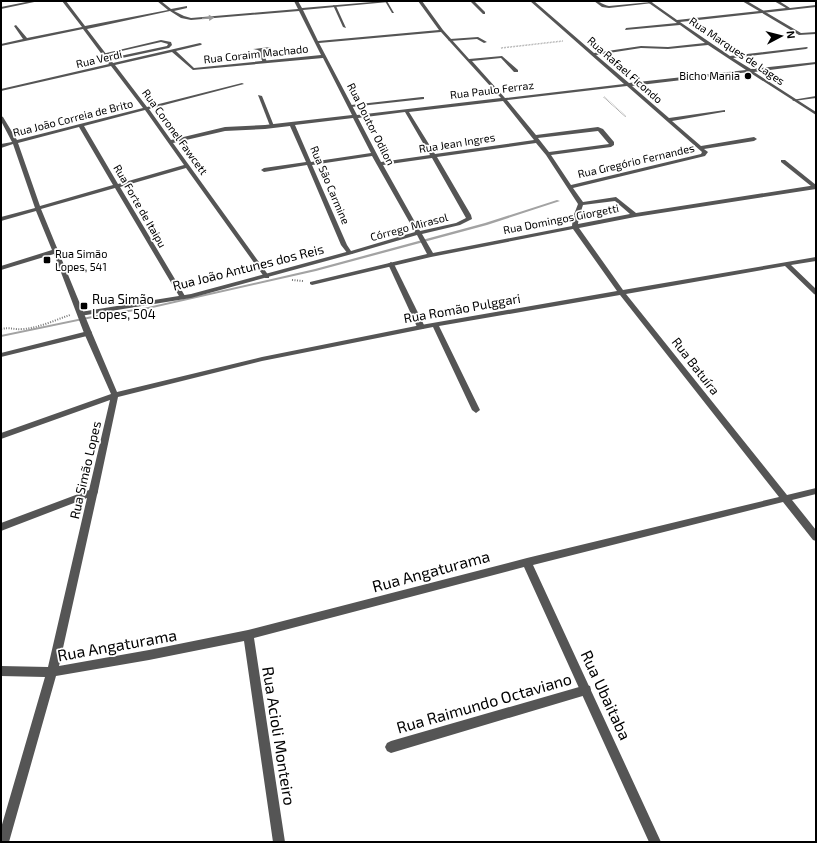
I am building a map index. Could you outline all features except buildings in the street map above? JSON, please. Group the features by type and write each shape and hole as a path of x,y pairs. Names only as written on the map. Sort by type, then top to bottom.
{"street":[{"path":"1,8 37,1"},
{"name":"Rua Coronel Fawcett","path":"64,1 147,110 267,277"},
{"path":"159,1 186,18 191,19 397,1"},
{"name":"Rua Doutor Odilon","path":"296,1 374,154 431,256"},
{"path":"420,1 442,31 504,99 548,154 581,204"},
{"path":"472,1 484,13"},
{"name":"Rua Rafael Ficondo","path":"532,1 705,152"},
{"path":"596,1 608,7 650,2"},
{"path":"744,1 800,34 816,32"},
{"path":"776,1 790,9"},
{"path":"386,2 393,12"},
{"name":"Rua Marques de Lages","path":"650,2 749,71 816,114"},
{"path":"334,6 345,27"},
{"path":"626,29 816,6"},
{"path":"1,45 186,7"},
{"path":"16,26 26,40"},
{"path":"317,42 442,31"},
{"path":"450,40 478,38 485,42"},
{"path":"104,54 161,41 170,43 168,46 110,63"},
{"name":"Rua Verdi","path":"1,90 110,63 200,44"},
{"path":"593,54 641,47 668,48 709,44"},
{"path":"265,62 258,49 270,48"},
{"path":"729,57 806,48"},
{"name":"Rua Coraim Machado","path":"174,50 192,69 196,70 325,56"},
{"path":"468,60 502,57 516,71"},
{"name":"Rua Paulo Ferraz","path":"170,142 225,129 292,124 816,63"},
{"name":"Rua João Correia de Brito","path":"1,146 147,110 242,84"},
{"path":"260,96 272,126"},
{"path":"794,100 816,97"},
{"path":"350,106 422,98"},
{"path":"406,110 434,157"},
{"path":"669,120 724,111"},
{"path":"1,117 15,142 38,208 86,328 115,395"},
{"name":"Rua São Carmine","path":"292,124 310,163 344,246 350,253"},
{"name":"Rua Forte de Itaipu","path":"81,126 182,296"},
{"name":"Rua Jean Ingres","path":"380,164 434,157 598,129 601,130 612,143 610,145 548,154"},
{"path":"700,148 754,140"},
{"name":"Rua Gregório Fernandes","path":"570,187 703,155 705,152"},
{"path":"264,170 374,154"},
{"name":"Córrego Mirasol","path":"350,253 419,235 469,219 434,157"},
{"path":"783,161 816,187"},
{"path":"1,219 187,166"},
{"name":"Rua Domingos Giorgetti","path":"312,283 391,264 635,215 816,187"},
{"path":"581,204 616,199 635,215"},
{"path":"575,227 576,216 581,204"},
{"name":"Rua Batuíra","path":"575,227 622,293 816,537"},
{"path":"1,268 56,251"},
{"name":"Rua João Antunes dos Reis","path":"80,313 199,294 267,277 350,253"},
{"name":"Rua Romão Pulggari","path":"1,436 115,395 262,359 421,327 816,259"},
{"path":"391,264 421,327"},
{"path":"786,264 816,293"},
{"path":"435,325 476,410"},
{"path":"1,355 86,328"},
{"name":"Rua Simão Lopes","path":"3,842 52,672 115,395"},
{"path":"1,527 94,492"},
{"name":"Rua Angaturama","path":"1,671 52,672 149,655 248,635 527,562 816,492"},
{"name":"Rua Ubaitaba","path":"527,562 656,842"},
{"name":"Rua Acioli Monteiro","path":"248,635 279,842"},
{"name":"Rua Raimundo Octaviano","path":"391,747 586,690"}],"path":[{"path":"499,48 577,40"},
{"path":"595,88 626,117"},
{"path":"1,329 10,327 13,329 25,330 80,313"}],"waterway":[{"path":"1,336 102,315 148,308 316,270 486,224 558,201"}],"place":[{"name":"Bicho Mania","path":"748,76"},
{"name":"Rua Simão Lopes, 541","path":"47,260"},
{"name":"Rua Simão Lopes, 504","path":"84,306"}]}
